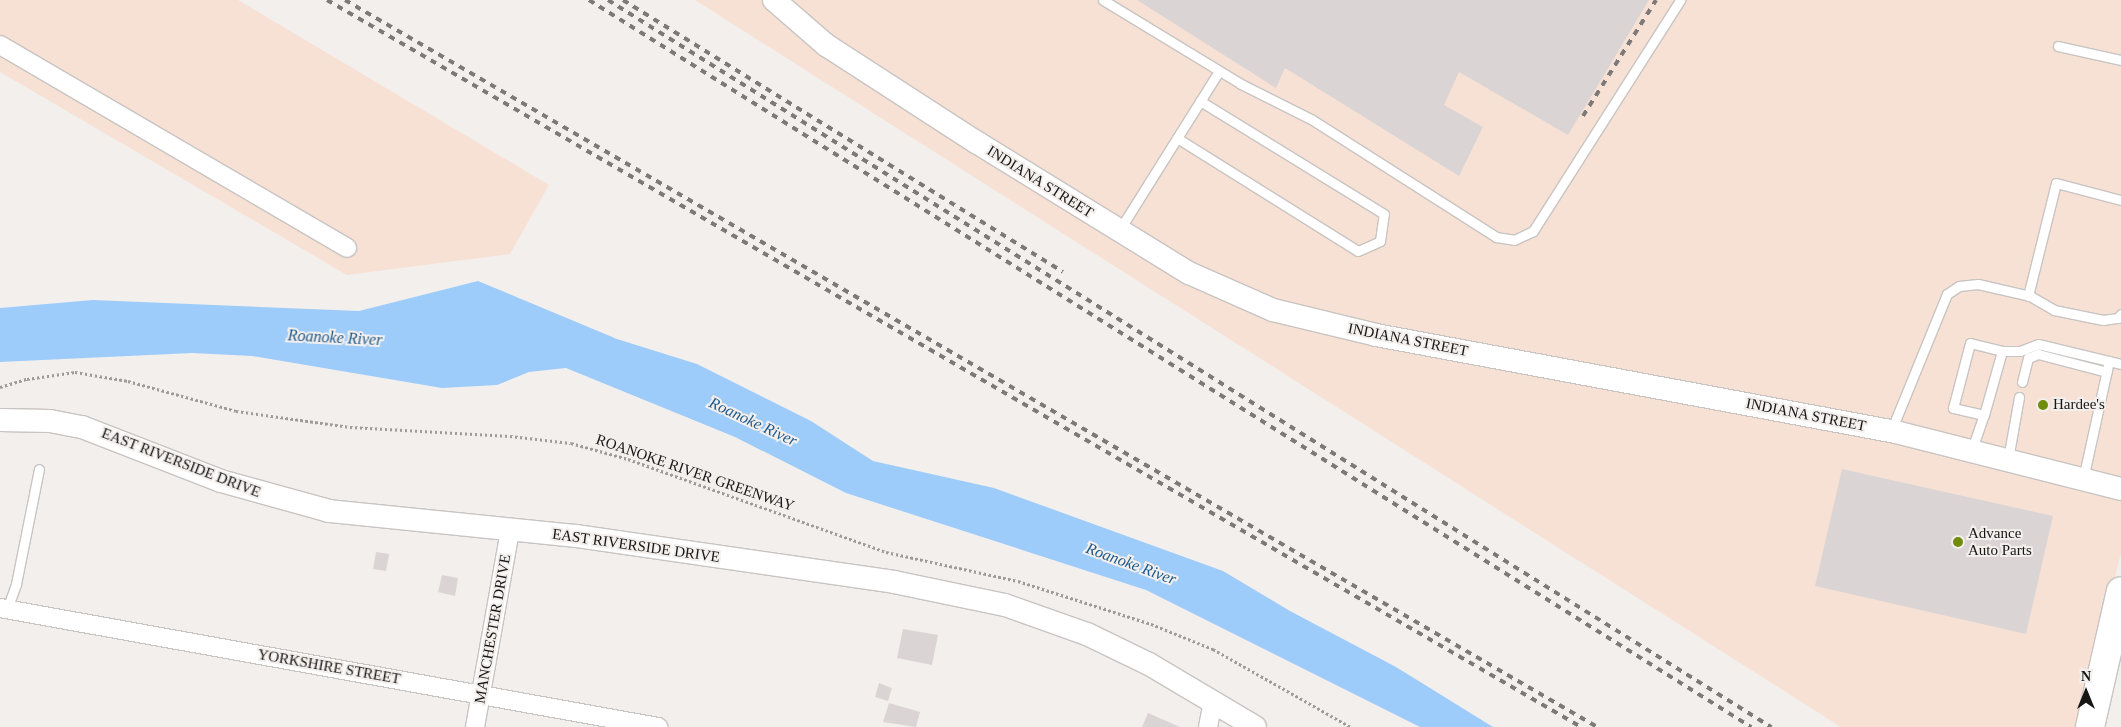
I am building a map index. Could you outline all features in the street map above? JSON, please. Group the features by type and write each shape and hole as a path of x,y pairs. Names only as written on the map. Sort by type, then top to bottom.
{"main road":[{"path":"2090,727 2121,591"}],"street":[{"name":"INDIANA STREET","path":"774,0 826,45 867,73 1119,231 1189,273 1230,293 1318,322 1891,431 2008,458 2121,489"},
{"path":"0,45 347,248"},
{"name":"EAST RIVERSIDE DRIVE","path":"0,420 50,421 82,427 221,481 308,506 576,536 894,582 1006,605 1087,634 1149,664 1255,727"},
{"name":"MANCHESTER DRIVE","path":"475,727 510,530"},
{"name":"YORKSHIRE STREET","path":"3,608 658,727"},
{"path":"1208,727 1213,702"}],"lane":[{"path":"1103,0 1219,71 1311,118 1496,237 1514,240 1533,231 1680,0"},
{"path":"2058,46 2121,60"},
{"path":"1119,231 1219,71"},
{"path":"1177,138 1358,250 1380,241 1384,214 1200,101"},
{"path":"2029,296 2056,183 2121,200"},
{"path":"1891,431 1947,294 1959,286 1978,284 2029,296 2054,310 2103,320 2118,318 2121,314"},
{"path":"1984,415 1953,408 1970,343 2002,351 2020,351 2038,344 2121,364"},
{"path":"1972,449 1984,415 2002,351"},
{"path":"2022,382 2028,358 2032,355 2107,372"},
{"path":"2083,479 2109,361"},
{"path":"2008,458 2019,397"},
{"path":"3,608 16,584 39,469"}],"path":[{"name":"ROANOKE RIVER GREENWAY","path":"0,387 27,378 76,372 128,381 236,411 350,427 510,436 571,443 628,459 886,552 1018,581 1151,624 1213,649 1351,727"}],"shaded area":[{"path":"0,0 238,0 549,185 510,254 347,275 0,72"},
{"path":"695,0 2121,0 2121,553 2078,727 1841,727"}],"water":[{"name":"Roanoke River","path":"478,281 617,339 697,364 811,421 873,461 994,488 1223,571 1290,611 1396,667 1493,727 1420,727 1146,590 846,493 735,437 566,368 529,372 497,385 442,388 252,356 192,353 0,362 0,308 93,300 359,311"}],"building":[{"path":"1137,0 1649,0 1568,135 1459,72 1444,105 1483,127 1459,176 1285,68 1276,88"},
{"path":"1842,469 2053,516 2026,634 1815,586"},
{"path":"376,552 389,554 386,571 373,569"},
{"path":"442,575 458,578 455,596 438,592"},
{"path":"903,629 938,635 932,665 897,658"},
{"path":"879,683 892,688 888,701 875,697"},
{"path":"889,703 920,712 916,727 883,722"},
{"path":"1148,713 1180,727 1142,727"}],"railway":[{"path":"327,0 1581,727"},
{"path":"345,0 1597,727"},
{"path":"589,0 1751,727"},
{"path":"608,0 1771,727"},
{"path":"623,0 1063,272"},
{"path":"1583,116 1656,0"}],"place":[{"name":"Hardee's","path":"2043,405"},
{"name":"Advance Auto Parts","path":"1958,542"}]}
